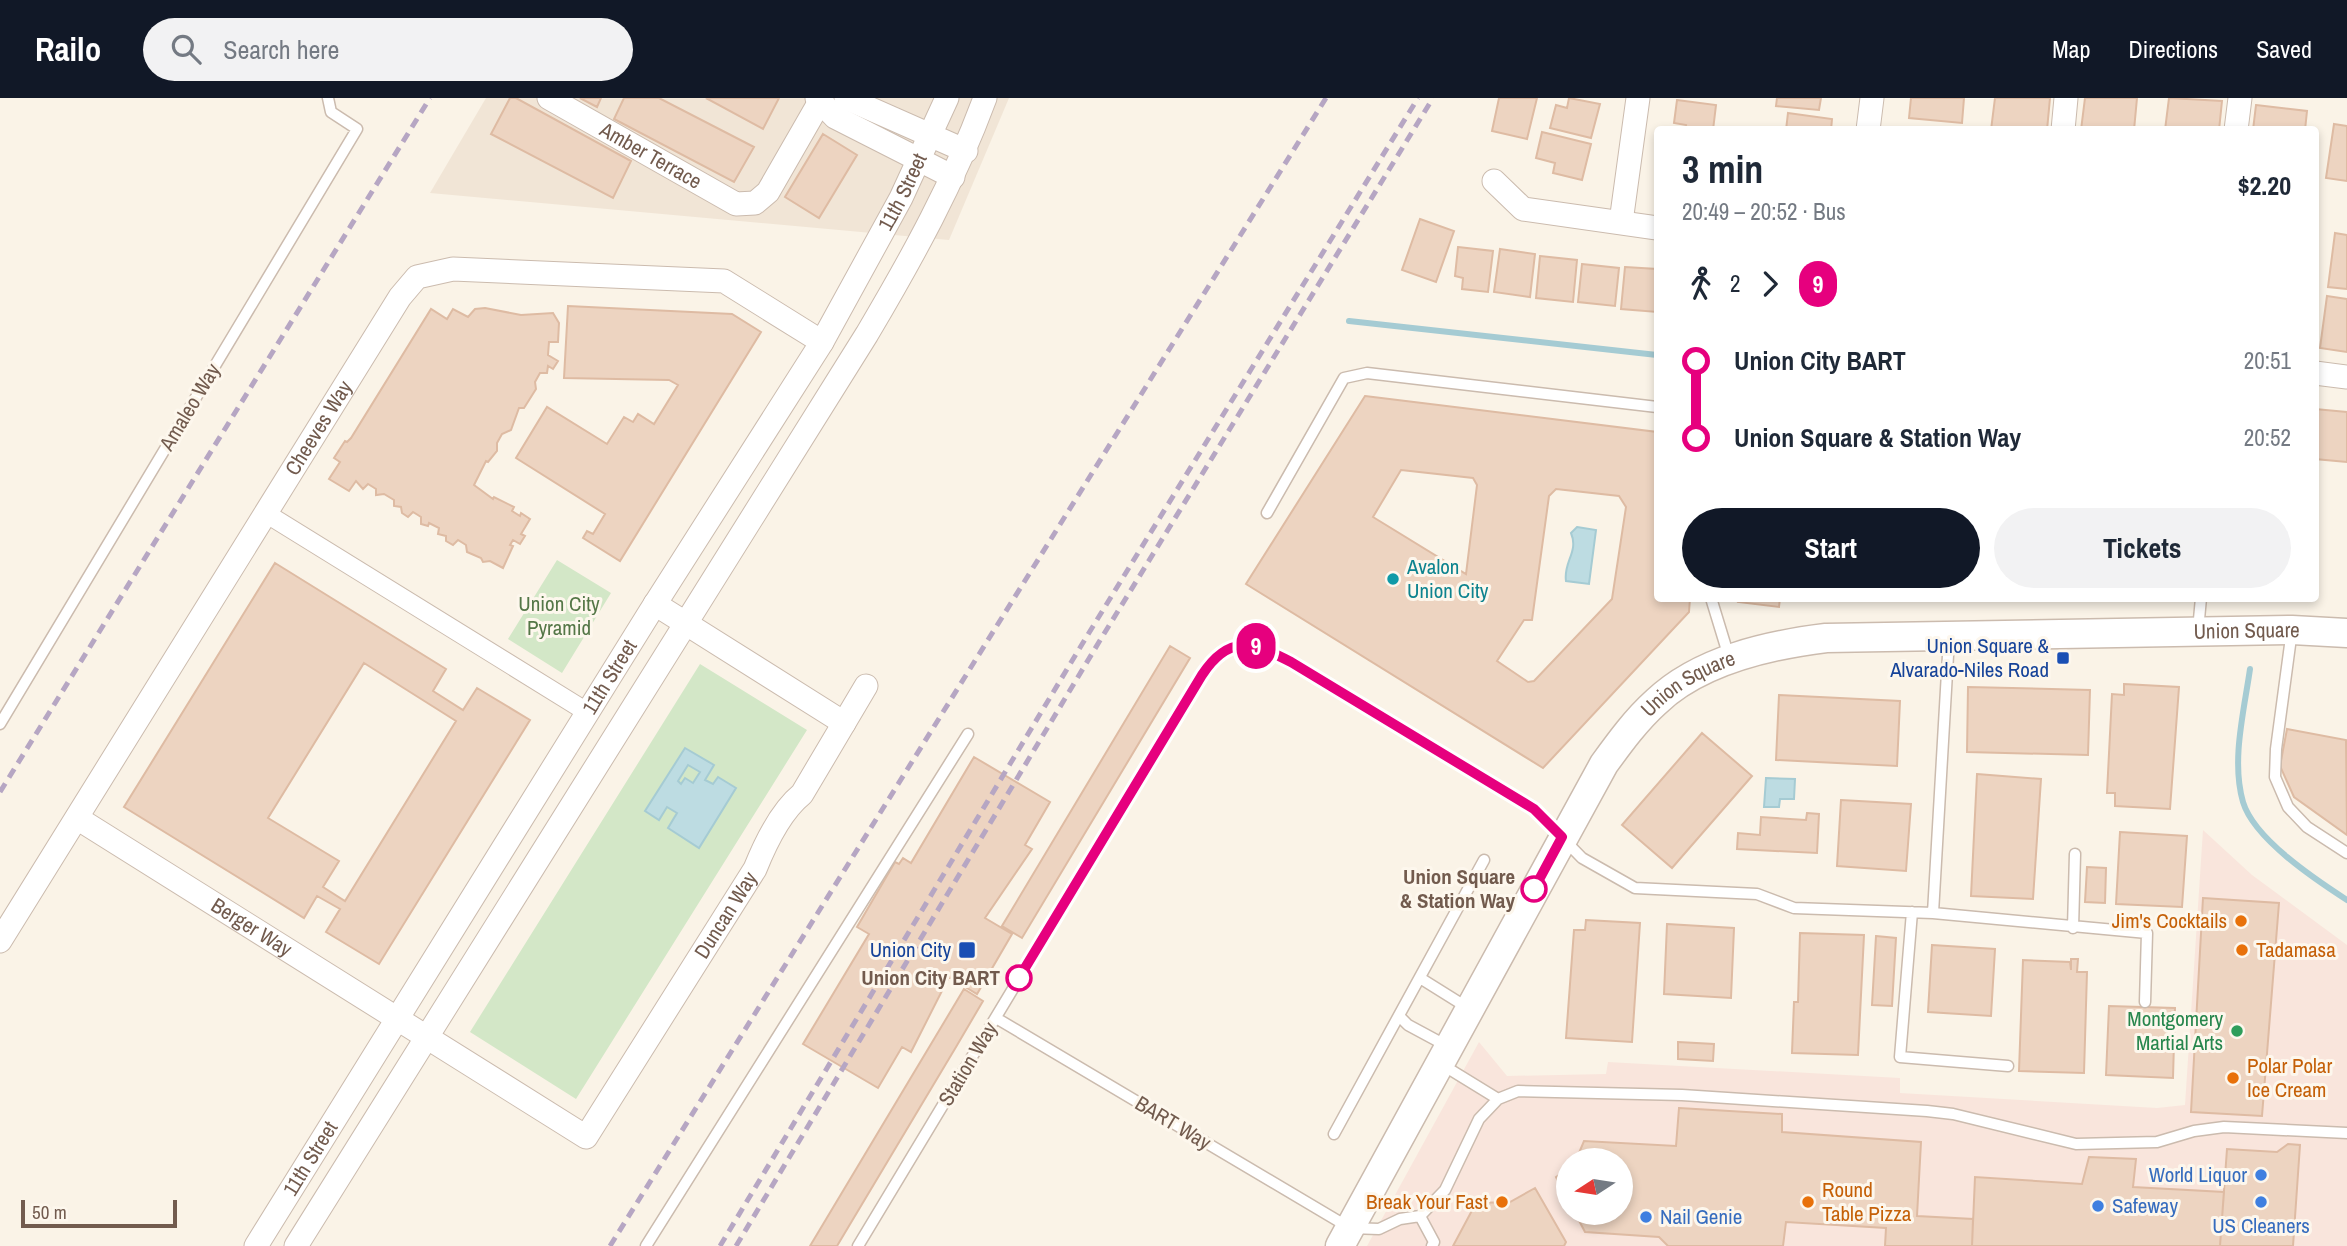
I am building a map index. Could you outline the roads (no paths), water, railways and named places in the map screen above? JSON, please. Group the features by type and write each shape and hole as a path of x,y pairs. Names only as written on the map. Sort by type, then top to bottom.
{"street":[{"name":"Amber Terrace","path":"549,98 736,204 755,203 768,192 824,99"},
{"path":"846,98 966,151"},
{"name":"11th Street","path":"256,1246 587,712 822,342 919,161 947,98"},
{"name":"11th Street","path":"296,1246 867,334 966,151 985,98"},
{"path":"1621,222 1637,98"},
{"path":"1868,126 1872,98"},
{"path":"2063,126 2066,98"},
{"path":"2236,126 2240,98"},
{"path":"824,99 835,117 953,177"},
{"path":"1493,181 1523,209 1654,228"},
{"name":"Cheeves Way","path":"0,941 400,297 422,275 461,269 724,281 822,342"},
{"path":"2319,374 2347,377"},
{"path":"267,514 587,712"},
{"path":"655,604 844,723 866,686"},
{"name":"Union Square","path":"1345,1237 1604,764 1658,699 1694,677 1730,660 1778,643 1814,639 2292,630 2347,634"},
{"name":"Duncan Way","path":"427,1038 586,1137 844,723"},
{"name":"Berger Way","path":"77,818 427,1038"}],"lane":[{"name":"Amaleo Way","path":"0,724 357,129 331,112 328,98"},
{"path":"1267,513 1345,378 1367,373 1654,407"},
{"path":"1712,602 1730,660"},
{"path":"2197,631 2201,602"},
{"path":"2292,630 2276,749 2275,777 2288,807 2306,827 2347,853"},
{"path":"1933,913 1949,636"},
{"name":"Station Way","path":"858,1246 1202,675 1216,655 1238,645 1261,646 1291,662 1534,809 1581,858 1635,888 1757,894 1794,908 1933,913 2147,933 2145,1002"},
{"path":"646,1246 968,734"},
{"path":"2073,928 2075,854"},
{"path":"1334,1134 1484,860"},
{"path":"1912,912 1900,1057 2008,1066"},
{"path":"1420,978 1468,1008"},
{"path":"1399,1016 1498,1099"},
{"name":"BART Way","path":"996,1018 1345,1237"},
{"path":"1345,1237 1380,1229 1400,1219 1420,1216 1445,1190 1479,1119 1498,1099 1518,1091 1682,1095 1927,1111 1953,1114 2076,1144 2157,1143 2194,1131 2224,1127 2347,1133"},
{"path":"1420,1216 1434,1242 1432,1246"}],"water":[{"path":"1577,527 1596,530 1589,584 1566,581 1573,546 1571,533"},
{"path":"685,748 714,765 705,780 713,784 718,777 736,788 699,848 668,828 677,813 667,807 659,820 645,811","holes":["688,765 700,772 693,783 685,778 681,784 678,781"]},
{"path":"1766,778 1795,779 1794,799 1780,799 1779,807 1764,807"}],"waterway":[{"path":"1349,321 1654,355"},
{"path":"2250,669 2238,753 2243,802 2249,816 2273,844 2303,870 2347,900"}],"railway":[{"path":"0,792 430,98"},
{"path":"610,1246 1326,98"},
{"path":"720,1246 1087,636 1418,98"},
{"path":"736,1246 1099,642 1433,98"}],"place":[{"name":"Avalon Union City","path":"1393,579"},
{"name":"Union Square & Alvarado-Niles Road","path":"2063,658"},
{"name":"Union Square & Station Way","path":"1534,889"},
{"name":"Jim's Cocktails","path":"2241,921"},
{"name":"Union City","path":"967,950"},
{"name":"Tadamasa","path":"2242,950"},
{"name":"Union City BART","path":"1019,978"},
{"name":"Montgomery Martial Arts","path":"2237,1031"},
{"name":"Polar Polar Ice Cream","path":"2233,1078"},
{"name":"World Liquor","path":"2261,1175"},
{"name":"Break Your Fast","path":"1502,1202"},
{"name":"Round Table Pizza","path":"1808,1202"},
{"name":"US Cleaners","path":"2261,1202"},
{"name":"Safeway","path":"2098,1206"},
{"name":"Nail Genie","path":"1646,1217"}],"park label":[{"name":"Union City Pyramid","path":"559,616"}]}
